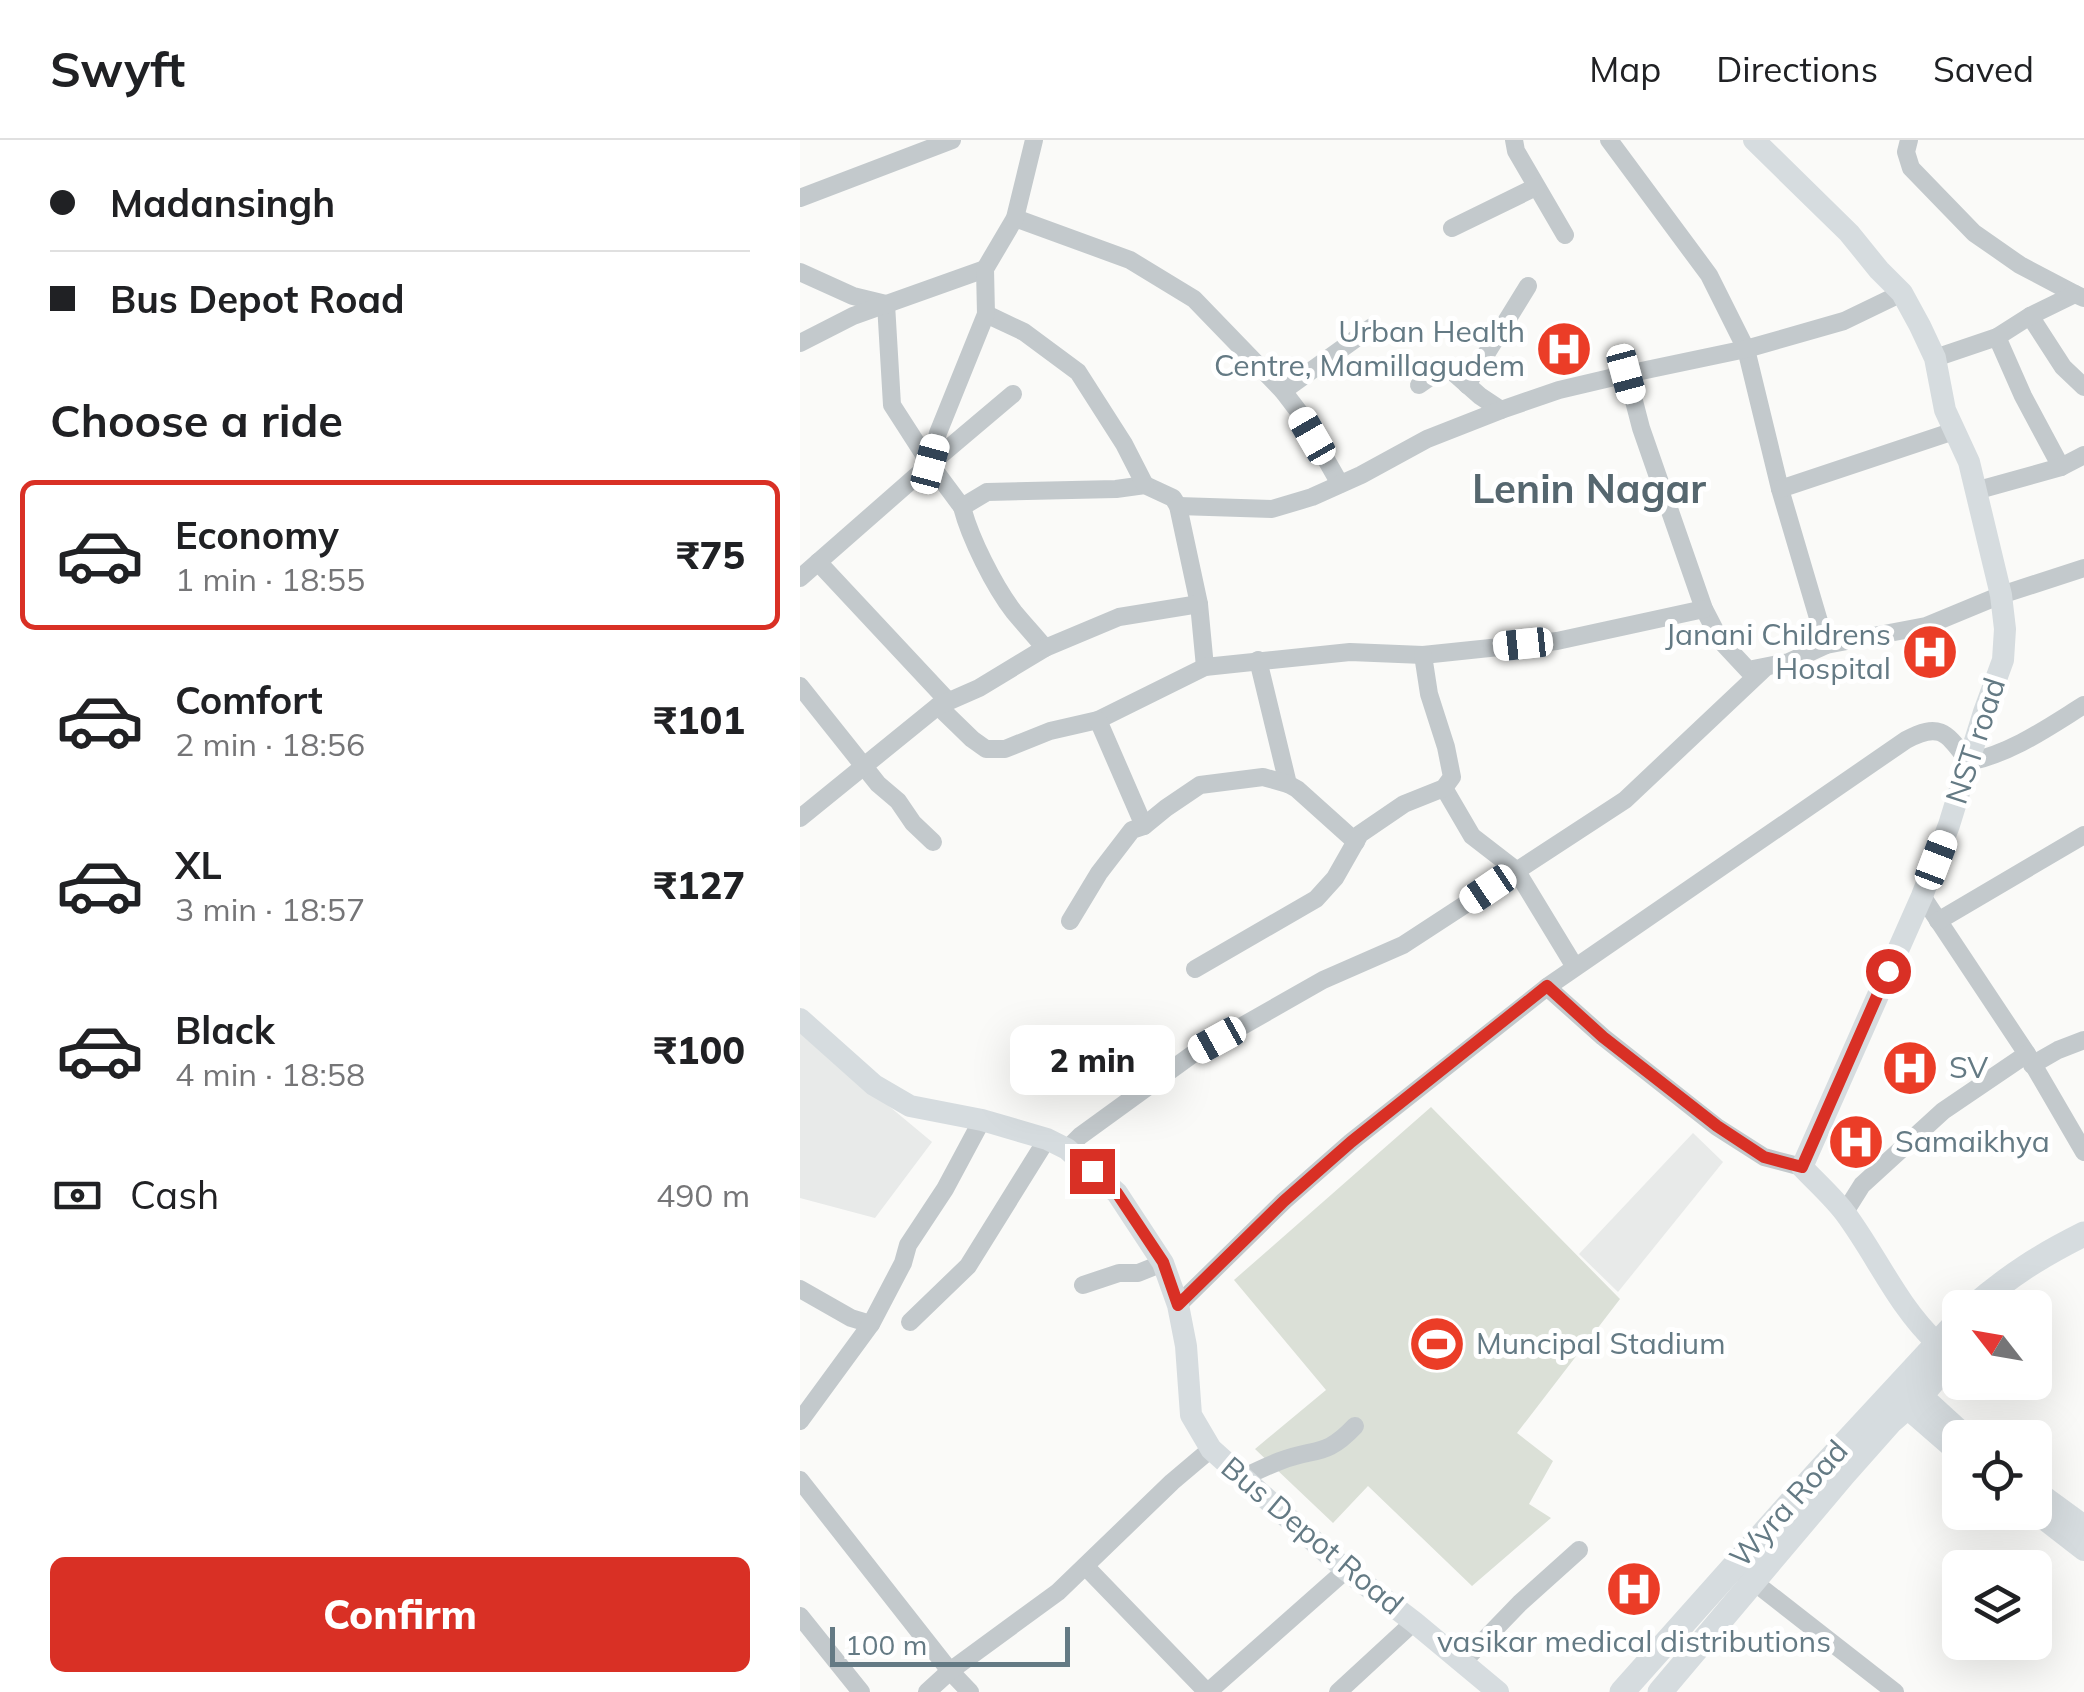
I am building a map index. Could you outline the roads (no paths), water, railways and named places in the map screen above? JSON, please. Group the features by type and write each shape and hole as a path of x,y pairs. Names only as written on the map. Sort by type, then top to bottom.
{"main road":[{"path":"1992,1290 2008,1276 2084,1234"},
{"path":"2016,1290 2084,1251"},
{"name":"Wyra Road","path":"1622,1692 1743,1574 1942,1353"},
{"name":"Wyra Road","path":"1660,1692 1743,1574"}],"street":[{"path":"800,198 950,140"},
{"path":"930,464 938,433 986,314 985,270 1015,218 1034,140"},
{"path":"1514,140 1516,151 1565,235"},
{"path":"1609,140 1709,275 1746,349 1780,489 1826,645"},
{"name":"NST road","path":"1754,140 1849,232 1902,293 1935,358 1945,410 1968,462 2001,595 2005,629 2003,660 1922,896 1802,1167"},
{"path":"1909,140 1906,152 1911,168 1974,233 2020,265 2080,296"},
{"path":"1452,228 1536,187"},
{"path":"1015,218 1130,260 1194,299 1283,391 1340,484"},
{"path":"800,343 854,316 985,270"},
{"path":"800,272 853,296 886,304"},
{"path":"1467,385 1528,286"},
{"path":"1178,506 1272,509 1312,497 1427,439 1559,390 1746,349 1844,321 1902,293"},
{"path":"1935,358 1998,336 2030,316 2080,296"},
{"path":"886,304 892,405 962,507 967,528 1013,610 1045,648"},
{"path":"986,314 1024,332 1078,372 1146,485"},
{"path":"2030,316 2064,367 2084,386"},
{"path":"1283,391 1372,327"},
{"path":"1998,336 2023,396 2061,467"},
{"path":"1419,386 1446,366 1501,410"},
{"path":"1626,374 1640,428 1704,609 1720,640 1748,670 1789,662 1826,645 1926,626 2001,595 2084,568"},
{"path":"800,578 1013,394"},
{"path":"1780,489 1954,431"},
{"path":"1975,492 2061,467 2084,455"},
{"path":"962,507 987,492 1146,485 1173,498 1199,604 1205,667"},
{"path":"818,562 972,739 986,750 1005,749 1098,720 1205,667 1350,652 1422,655 1557,641 1704,609"},
{"path":"800,818 943,703 979,688 1045,648 1119,616 1199,604"},
{"path":"1195,969 1316,899 1335,878 1360,834 1404,804 1444,788 1452,777 1422,655"},
{"path":"1258,660 1288,784"},
{"path":"910,1322 968,1266 1058,1144 1080,1136 1193,1054 1323,980 1404,945 1625,800 1766,666"},
{"path":"800,686 862,766 933,842"},
{"path":"1178,1305 1284,1201 1351,1142 1547,986 1920,732 1934,730 1946,734 1969,762 2020,744 2084,705"},
{"path":"1098,720 1144,826"},
{"path":"1070,921 1099,873 1132,830 1144,826 1200,786 1263,777 1288,784 1356,842"},
{"path":"1444,788 1472,836 1516,870 1576,967"},
{"path":"1938,921 2082,840"},
{"path":"1922,896 2084,1152"},
{"path":"1547,986 1603,1037 1717,1126 1764,1157 1802,1167 1845,1212 1920,1327 1942,1342"},
{"name":"Bus Depot Road","path":"800,1019 874,1086 910,1106 982,1120 1058,1144 1117,1193 1163,1262 1178,1305 1186,1346 1191,1415 1210,1450 1346,1570 1498,1692"},
{"path":"1845,1212 1862,1185 1943,1111 2029,1060 2084,1040"},
{"path":"800,1422 870,1324 908,1245 945,1189 982,1120"},
{"path":"1083,1286 1119,1273 1138,1273 1163,1262"},
{"path":"800,1289 851,1318 870,1324"},
{"path":"1904,1394 1942,1420"},
{"path":"1904,1394 1942,1435"},
{"path":"1242,1478 1279,1461 1326,1451 1355,1426"},
{"path":"927,1692 950,1670 1058,1592 1210,1450"},
{"path":"800,1480 970,1692"},
{"path":"2052,1502 2084,1526"},
{"path":"2052,1525 2084,1550"},
{"path":"1463,1662 1579,1550"},
{"path":"1086,1566 1208,1692 1346,1570"},
{"path":"1743,1574 1895,1692"},
{"path":"800,1616 862,1692"},
{"path":"1338,1692 1414,1622"}],"place":[{"name":"Urban Health Centre, Mamillagudem","path":"1564,349"},
{"name":"Janani Childrens Hospital","path":"1930,652"},
{"name":"SV","path":"1910,1068"},
{"name":"Samaikhya","path":"1856,1142"},
{"name":"Muncipal Stadium","path":"1437,1344"},
{"name":"vasikar medical distributions","path":"1634,1589"}],"district":[{"name":"Lenin Nagar","path":"1589,489"}]}
